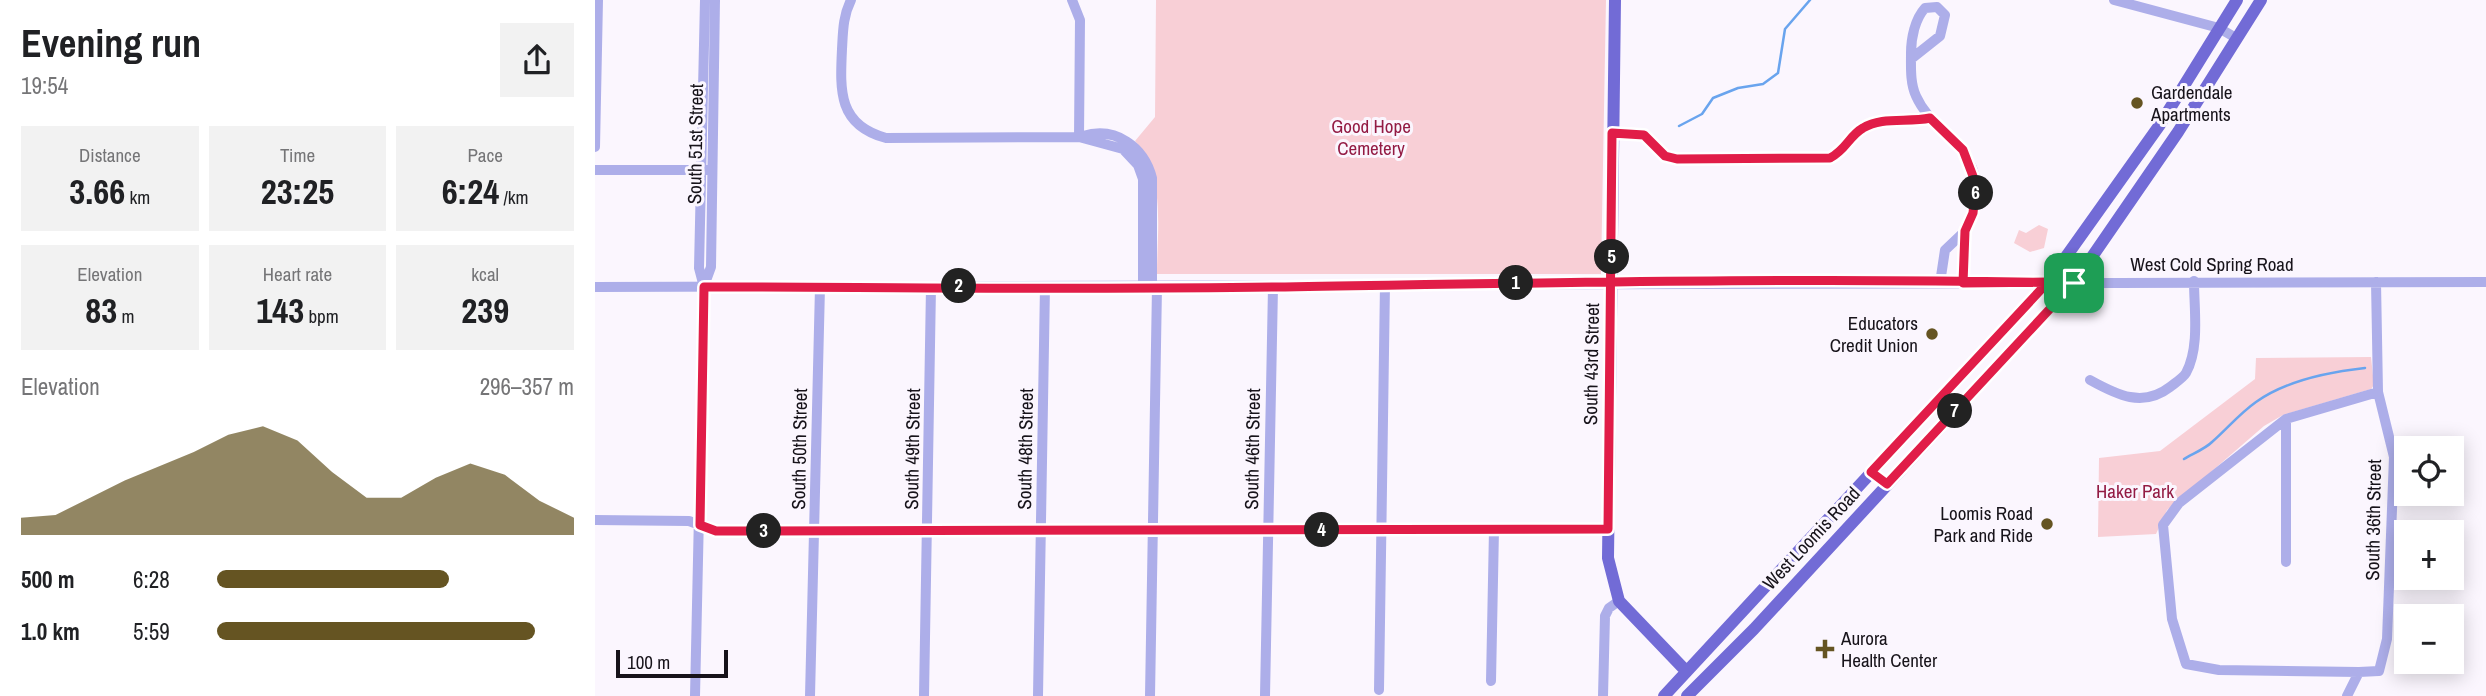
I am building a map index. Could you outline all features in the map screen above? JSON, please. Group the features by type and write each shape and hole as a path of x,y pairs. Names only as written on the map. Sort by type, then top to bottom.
{"main road":[{"name":"South 43rd Street","path":"1615,0 1608,558 1619,601 1686,671"},
{"name":"West Loomis Road","path":"1664,696 2048,282 2159,126 2237,0"},
{"name":"West Loomis Road","path":"1688,696 1724,661 2074,283 2178,132 2261,0"},
{"path":"1871,472 1887,484"},
{"path":"1700,683 1705,662 1723,631"},
{"path":"1681,696 1688,680 1686,671"}],"street":[{"path":"595,147 597,0"},
{"name":"South 51st Street","path":"705,0 707,170"},
{"name":"South 51st Street","path":"695,696 704,287 699,268 707,170 715,0"},
{"path":"851,0 844,20 841,83 844,105 864,130 886,138 1079,137 1093,132 1116,135 1128,141 1143,156 1147,179 1151,287 1154,530 1150,696"},
{"path":"1072,0 1080,20 1079,137"},
{"path":"2114,0 2220,28 2236,38"},
{"path":"1911,59 1940,36 1945,15 1937,6 1925,8 1920,13 1913,35 1911,59 1915,94 1930,118 1958,144 1971,164 1976,184 1976,202 1965,231 1963,283"},
{"path":"1612,133 1644,135 1665,156 1677,159 1830,158 1842,152 1864,127 1878,121 1916,121 1930,118"},
{"path":"595,170 707,170"},
{"path":"1940,283 1945,250 1965,231"},
{"name":"West Cold Spring Road","path":"595,287 1273,287 1612,282 2486,282"},
{"path":"2090,380 2118,396 2143,399 2164,391 2186,374 2194,346 2194,282"},
{"name":"South 36th Street","path":"2359,672 2379,671 2388,639 2394,457 2378,392 2376,282"},
{"path":"1379,690 1385,285"},
{"name":"South 48th Street","path":"1038,696 1045,286"},
{"name":"South 50th Street","path":"810,696 820,287"},
{"name":"South 49th Street","path":"924,696 931,287"},
{"name":"South 46th Street","path":"1265,696 1273,287"},
{"path":"2347,696 2359,672 2220,670 2186,664 2172,619 2163,525 2179,503 2286,419 2378,392"},
{"path":"2286,419 2286,562"},
{"path":"595,520 689,521 716,531 1608,529"},
{"path":"1491,681 1494,529"},
{"path":"1603,696 1605,616 1609,608 1619,601"}],"green space":[{"name":"Good Hope Cemetery","path":"1156,0 1606,0 1601,274 1157,274 1156,186 1145,155 1135,141 1155,117"},
{"path":"2039,225 2048,229 2044,248 2030,252 2014,243 2019,230 2026,233"},
{"name":"Haker Park","path":"2371,357 2374,385 2371,389 2283,415 2264,426 2167,510 2156,534 2098,537 2099,458 2160,451 2255,379 2256,358"}],"waterway":[{"path":"1679,126 1702,114 1713,98 1738,88 1763,84 1778,73 1785,29 1810,0"},
{"path":"2184,459 2209,445 2244,411 2268,394 2308,378 2365,368"}],"place":[{"name":"Gardendale Apartments","path":"2137,103"},
{"name":"Educators Credit Union","path":"1932,334"},
{"name":"Loomis Road Park and Ride","path":"2047,524"},
{"name":"Aurora Health Center","path":"1825,649"}],"route":[{"path":"2074,283 1887,484 1871,472 2048,282 1988,282 1963,283 1965,231 1976,202 1976,184 1971,164 1963,150 1930,118 1916,121 1878,121 1864,127 1855,134 1842,152 1830,158 1677,159 1665,156 1653,141 1644,135 1612,133 1612,282 1608,529 716,531 700,525 704,287 1273,287 1612,282 1963,283 2048,282 2074,283"}]}
